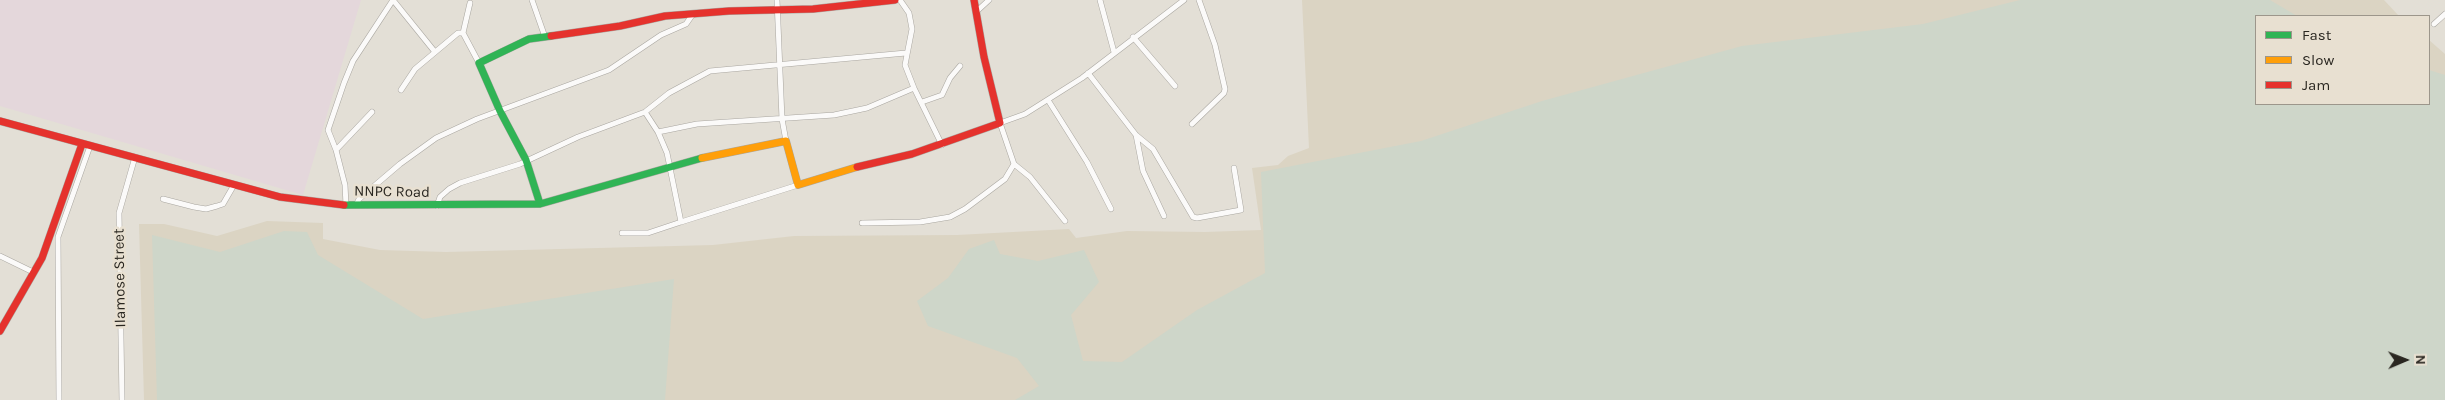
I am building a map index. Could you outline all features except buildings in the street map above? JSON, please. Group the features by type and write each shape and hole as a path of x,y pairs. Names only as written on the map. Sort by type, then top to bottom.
{"street":[{"path":"346,205 345,185 336,150 328,130 353,61 394,0 435,52"},
{"path":"532,0 545,37"},
{"path":"777,0 782,119 798,185"},
{"path":"479,62 517,42 620,26 660,16 778,9 813,9 895,0"},
{"path":"900,0 909,13 912,29 911,44 906,53 905,65 942,145"},
{"path":"974,0 984,57 1000,123 1014,164 1030,177 1064,221"},
{"path":"977,11 989,0"},
{"path":"1100,0 1114,52"},
{"path":"622,233 648,233 829,174 942,145 1025,114 1088,73 1184,0"},
{"path":"1192,124 1224,93 1225,89 1215,45 1199,0"},
{"path":"470,3 463,33 479,62 500,112 526,160 540,204"},
{"path":"356,206 359,199 425,144 462,125 610,70 662,35 686,24 693,14"},
{"path":"2434,24 2445,14"},
{"path":"401,90 415,69 458,33 463,33"},
{"path":"1133,37 1175,86"},
{"path":"437,206 444,193 460,183 526,160 578,137 645,112 669,93 710,71 906,53"},
{"path":"922,102 942,95 950,78 960,66"},
{"path":"1088,73 1136,135 1153,149 1194,217 1241,210 1234,168"},
{"path":"658,132 697,124 834,115 867,108 914,88"},
{"path":"1048,100 1087,162 1111,209"},
{"path":"336,150 372,112"},
{"path":"645,112 658,132 670,165 681,222"},
{"name":"NNPC Road","path":"0,121 291,199 356,206 540,204 563,199 670,165 786,141"},
{"path":"1136,135 1143,171 1164,216"},
{"path":"0,330 44,251 86,145"},
{"path":"59,400 56,252 60,225 86,145"},
{"name":"Ilamose Street","path":"122,400 119,214 134,158"},
{"path":"862,223 920,222 950,217 965,209 1005,179 1014,164"},
{"path":"163,199 200,208 217,206 222,204 234,185"},
{"path":"44,251 51,247 56,252"},
{"path":"0,256 33,272"}],"shaded area":[{"path":"0,0 361,0 303,195 0,106"},
{"path":"1302,0 2384,0 2398,15 2255,15 2255,105 2430,105 2430,41 2445,54 2445,400 144,400 139,224 164,224 217,236 267,221 323,223 323,239 380,250 446,252 713,245 794,236 957,235 1069,229 1076,238 1127,231 1205,232 1261,230 1252,168 1278,165 1288,156 1309,148"},
{"path":"2020,0 2270,0 2295,15 2255,15 2255,105 2430,105 2430,70 2445,75 2445,400 1015,400 1039,386 1017,358 928,326 917,301 948,278 969,249 994,240 1000,254 1038,261 1084,250 1099,282 1071,315 1083,361 1122,362 1197,310 1265,273 1261,172 1421,141 1542,101 1742,46 1923,24"},
{"path":"284,231 307,232 318,255 423,319 674,279 665,400 157,400 152,235 220,252"}],"traffic: fast":[{"path":"540,204 526,160 500,111 479,63 529,39 551,36"},
{"path":"344,205 540,204 702,158"}],"traffic: slow":[{"path":"702,158 786,141 798,185 857,167"}],"traffic: jam":[{"path":"551,36 620,26 665,16 729,11 813,9 895,0"},
{"path":"857,167 912,154 1000,123 984,57 974,0"},
{"path":"0,121 280,197 344,205"},
{"path":"0,331 42,258 82,144"}]}
